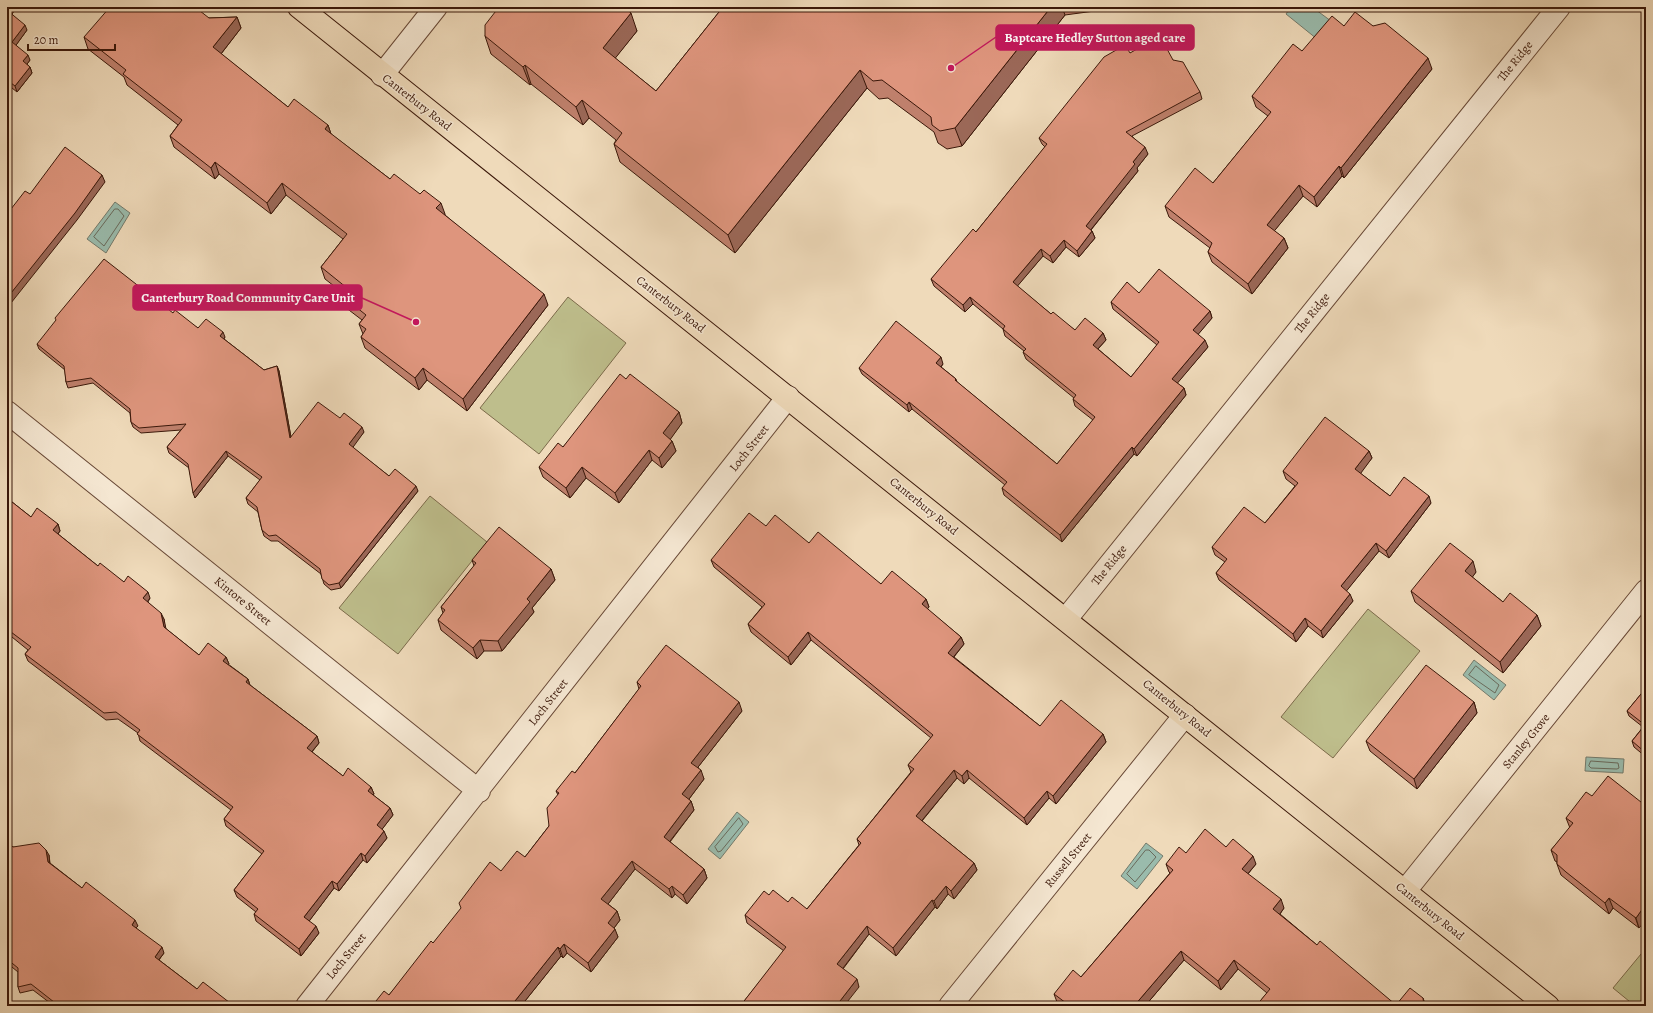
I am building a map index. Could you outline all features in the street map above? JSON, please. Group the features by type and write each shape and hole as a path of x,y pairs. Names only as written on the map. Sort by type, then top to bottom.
{"main road":[{"name":"Canterbury Road","path":"299,7 382,75 1405,890 1548,1006"}],"street":[{"path":"382,75 436,7"},
{"name":"The Ridge","path":"1066,619 1558,7"},
{"name":"Loch Street","path":"306,1006 478,791 788,397"},
{"name":"Kintore Street","path":"7,412 478,791"},
{"name":"Stanley Grove","path":"1405,890 1646,591"},
{"name":"Russell Street","path":"950,1006 1185,715"}],"green space":[{"path":"568,297 626,343 539,454 480,408"},
{"path":"430,496 487,542 398,654 339,608"},
{"path":"1368,609 1420,651 1333,758 1281,717"},
{"path":"1646,948 1646,1006 1635,1006 1613,988"}],"water":[{"path":"1291,7 1312,7 1331,21 1317,39 1286,14"},
{"path":"115,202 130,213 106,253 87,239"},
{"path":"1474,660 1506,685 1494,700 1463,675"},
{"path":"1586,757 1624,759 1623,773 1585,771"},
{"path":"737,812 749,822 720,859 708,849"},
{"path":"1146,843 1163,856 1137,889 1121,876"}],"building":[{"path":"7,7 11,7 8,11 25,25 12,42 28,55 23,61 30,67 15,86 7,80"},
{"path":"110,7 195,7 209,18 237,17 213,47 288,107 294,99 328,125 325,129 390,179 394,174 420,194 424,190 441,203 436,208 544,294 463,399 423,368 415,378 361,337 366,329 359,324 366,315 341,295 347,288 321,267 347,234 282,183 267,203 215,162 211,168 170,136 182,120 123,74 126,70 84,37"},
{"path":"499,7 624,7 631,13 603,48 656,91 723,7 1051,7 955,128 940,131 932,125 931,117 882,80 873,81 860,70 728,235 614,144 622,133 582,100 576,107 525,65 523,67 485,36 485,25"},
{"path":"1355,12 1373,26 1385,23 1428,58 1341,168 1339,166 1314,197 1299,185 1267,225 1284,238 1248,284 1208,252 1212,243 1165,206 1195,168 1213,183 1271,112 1252,96 1293,44 1302,51 1332,16 1344,26"},
{"path":"1160,36 1173,60 1183,62 1200,92 1126,132 1145,147 1133,162 1135,164 1086,226 1092,231 1077,251 1064,240 1050,256 1041,249 1013,282 1051,314 1053,312 1075,330 1085,318 1103,333 1093,345 1131,377 1159,342 1111,302 1127,282 1139,293 1159,269 1210,311 1193,330 1205,340 1172,379 1184,388 1134,449 1132,447 1060,535 1002,488 1007,482 909,402 907,405 859,368 896,321 941,357 936,363 956,379 955,380 1057,464 1095,417 1073,399 1076,395 1023,352 1026,349 1003,329 1005,326 970,297 963,305 931,279 973,229 976,232 1047,144 1039,138 1104,57 1125,45 1130,53"},
{"path":"65,147 102,175 75,213 7,298 7,206 11,209 25,191 30,194"},
{"path":"104,259 173,313 175,310 198,328 206,319 223,332 220,336 264,370 277,366 290,438 318,402 340,418 344,413 362,427 349,444 389,476 395,469 416,486 339,583 329,585 322,579 320,569 276,535 269,536 262,530 257,507 246,498 262,477 226,451 193,493 188,464 167,447 186,424 139,428 131,422 130,409 91,378 66,382 64,366 37,344 56,320 55,318"},
{"path":"620,374 626,379 630,374 679,412 663,433 672,441 659,458 649,450 615,493 582,467 566,488 539,467 558,443 563,447"},
{"path":"1325,417 1369,451 1355,469 1390,496 1404,477 1429,496 1386,551 1376,543 1341,586 1350,594 1321,631 1305,618 1293,634 1216,573 1227,559 1212,547 1244,507 1265,523 1298,483 1283,471"},
{"path":"7,498 31,517 37,508 58,524 53,530 98,566 100,563 124,582 128,576 148,592 143,598 161,613 164,627 199,655 208,643 226,657 223,661 248,679 246,682 317,736 307,748 343,776 348,768 371,787 368,791 390,808 377,825 384,831 365,856 361,853 337,884 332,881 304,917 316,926 299,949 254,914 258,909 234,890 264,851 224,819 233,807 137,734 140,730 116,712 104,713 25,654 31,647 7,629"},
{"path":"749,513 766,526 775,515 809,543 818,532 881,584 892,571 926,599 922,604 961,637 948,653 1040,726 1061,700 1103,734 1053,796 1047,791 1024,818 967,770 962,776 954,770 916,816 974,863 951,891 946,886 934,901 932,900 893,948 867,926 837,964 857,979 840,1001 846,1006 733,1006 737,1001 741,1005 786,947 745,915 764,891 769,895 773,890 788,902 792,897 807,909 861,843 857,839 914,769 908,765 933,735 808,632 788,657 748,624 765,604 711,560"},
{"path":"499,527 551,569 527,599 530,602 498,641 480,640 473,648 438,620 445,610 441,607 476,563 472,560"},
{"path":"1450,543 1473,561 1465,571 1503,602 1510,593 1537,615 1500,662 1411,591"},
{"path":"666,645 739,702 691,763 701,770 682,794 691,801 664,837 704,869 683,895 672,886 669,889 632,861 601,899 617,911 608,923 615,929 588,963 564,944 560,949 558,947 511,1006 372,1006 384,991 389,995 431,941 433,943 461,908 459,903 490,862 501,871 517,851 525,857 549,826 547,808 559,793 556,791 572,771 575,773 641,686 637,682"},
{"path":"1426,665 1474,702 1414,779 1366,741"},
{"path":"1646,688 1646,753 1632,741 1645,725 1627,711"},
{"path":"1608,776 1646,806 1646,904 1636,918 1609,898 1605,903 1566,872 1557,864 1557,855 1551,850 1573,823 1566,818 1586,792 1592,796"},
{"path":"1205,829 1226,847 1233,839 1253,856 1242,869 1281,899 1273,909 1317,945 1320,941 1396,1005 1410,988 1423,998 1424,1006 1256,1006 1270,989 1234,960 1218,981 1181,951 1134,1006 1070,1006 1054,994 1073,970 1081,977 1173,870 1166,864 1179,847 1186,853"},
{"path":"7,842 13,847 39,843 46,850 48,862 82,888 86,882 135,920 132,925 162,947 155,957 197,989 203,982 234,1006 59,1006 31,984 18,987 18,968 7,959"}],"place":[{"name":"Baptcare Hedley Sutton aged care","path":"951,68"},
{"name":"Canterbury Road Community Care Unit","path":"416,322"}]}
